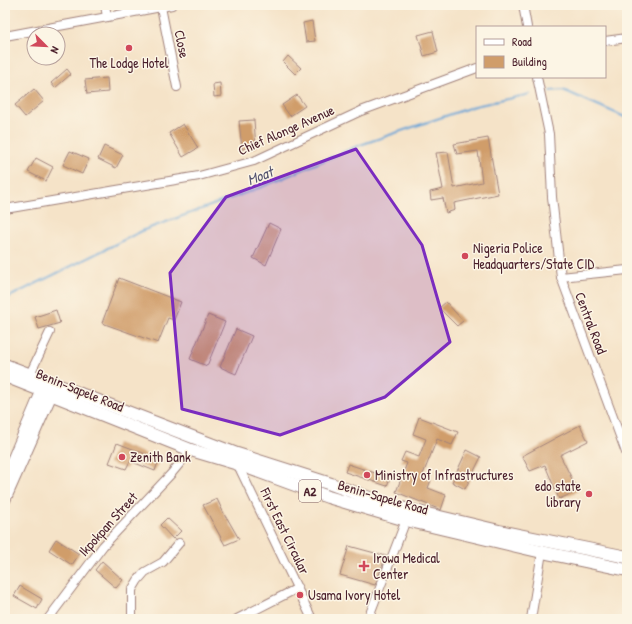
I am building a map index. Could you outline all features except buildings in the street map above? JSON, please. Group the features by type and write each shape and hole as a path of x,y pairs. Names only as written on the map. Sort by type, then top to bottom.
{"highway":[{"name":"Benin-Sapele Road","path":"5,365 328,497 406,520 542,552 627,570"},
{"name":"Benin-Sapele Road","path":"5,376 191,450 237,459 331,484 389,505 499,532 627,557"}],"main road":[{"path":"5,478 46,393"},
{"path":"5,499 46,393"}],"street":[{"path":"105,5 107,17"},
{"path":"5,36 172,5"},
{"path":"523,5 527,26"},
{"name":"Close","path":"161,7 177,87"},
{"path":"606,42 627,38"},
{"name":"Chief Alonge Avenue","path":"5,209 199,176 254,161 361,111 476,68"},
{"name":"Central Road","path":"537,78 549,134 552,197 560,277 627,455"},
{"path":"560,277 627,270"},
{"path":"30,374 50,332"},
{"name":"Ikpokpan Street","path":"48,619 103,546 171,474 191,450"},
{"name":"First East Circular","path":"237,459 312,619"},
{"path":"368,619 406,520"},
{"path":"132,619 132,590 138,580 145,572 163,562 179,543"},
{"path":"530,619 542,552"},
{"path":"237,619 298,588"}],"highlighted area":[{"path":"356,149 422,245 450,342 385,397 280,435 182,409 170,273 226,197"}],"waterway":[{"name":"Moat","path":"550,91 563,90 627,118"},
{"name":"Moat","path":"5,299 144,230 262,187 360,145 475,106 530,94"}],"place":[{"name":"The Lodge Hotel","path":"129,48"},
{"name":"Nigeria Police Headquarters/State CID","path":"465,256"},
{"name":"Zenith Bank","path":"122,457"},
{"name":"Ministry of Infrastructures","path":"367,475"},
{"name":"edo state library","path":"589,494"},
{"name":"Irowa Medical Center","path":"364,566"},
{"name":"Usama Ivory Hotel","path":"300,595"}]}
